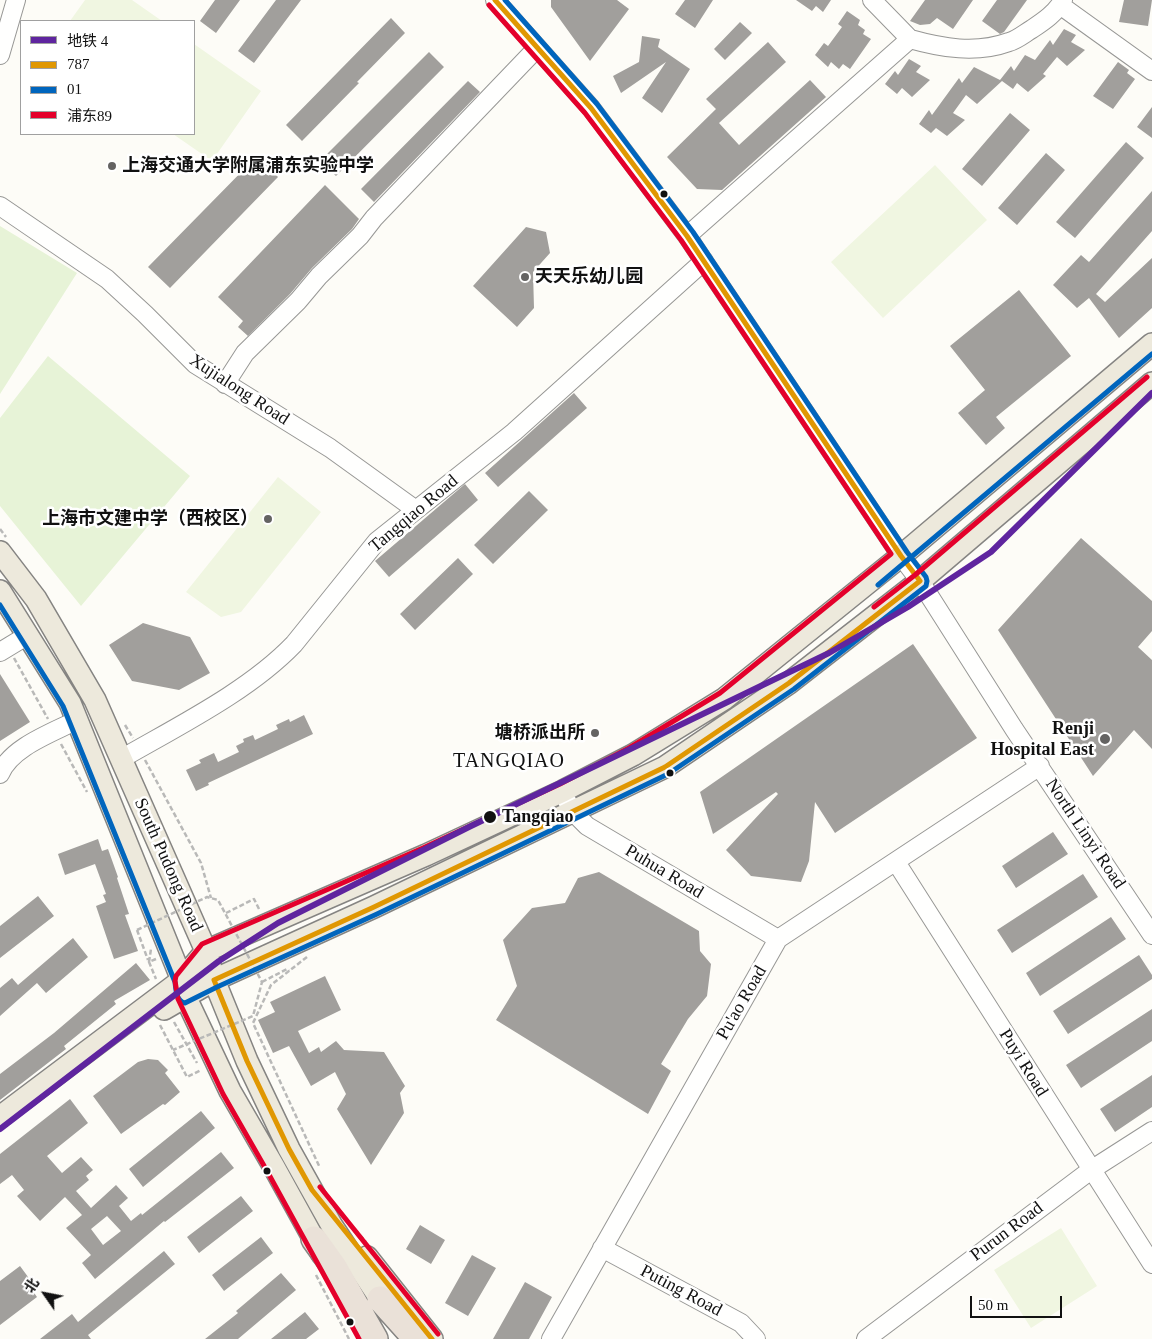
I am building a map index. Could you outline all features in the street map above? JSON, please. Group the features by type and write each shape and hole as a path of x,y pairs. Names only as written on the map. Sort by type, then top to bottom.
{"highway":[{"path":"314,1239 334,1267 375,1339"},
{"path":"380,1299 416,1339"}],"main road":[{"path":"0,1132 133,1030 155,1016 184,988 206,952 563,791 633,755 724,699 901,556 1152,344"},
{"path":"0,1117 164,994 214,980 374,907 673,761 789,683 920,581 1152,383"},
{"name":"South Pudong Road","path":"0,552 36,598 95,700 206,952 214,980 251,1070 289,1149 316,1182 331,1212 432,1339"},
{"name":"South Pudong Road","path":"0,591 70,703 162,948 184,988 230,1092 274,1167 368,1339"},
{"name":"South Pudong Road","path":"316,1182 332,1226 406,1339"},
{"name":"South Pudong Road","path":"314,1239 338,1265 384,1339"}],"street":[{"path":"0,55 16,0"},
{"name":"North Linyi Road","path":"495,0 591,108 687,236 901,556 920,581 1014,729 1152,934"},
{"path":"872,0 910,39 936,46 972,50 1010,42 1046,20 1062,3 1152,71"},
{"path":"687,236 910,39"},
{"path":"225,384 245,354 298,301 319,276 360,236 374,218 537,48"},
{"name":"Xujialong Road","path":"0,206 107,279 195,364 330,448 416,510"},
{"name":"Tangqiao Road","path":"121,759 204,712 280,660 369,549 390,530 514,432 704,261"},
{"path":"4,650 28,635"},
{"path":"0,774 3,766 22,748 77,720"},
{"name":"Pu'ao Road","path":"551,1339 778,939 1040,766"},
{"name":"Puhua Road","path":"563,791 572,811 587,826 778,939"},
{"name":"Puyi Road","path":"896,862 1152,1264"},
{"name":"Purun Road","path":"866,1339 1091,1170 1152,1130"},
{"name":"Puting Road","path":"602,1248 741,1323 756,1339"}],"path":[{"path":"4,650 40,702 91,799"},
{"path":"201,863 211,898"},
{"path":"164,994 148,962 137,930 207,897 218,900 262,982 253,1016 173,1050"},
{"path":"226,913 254,899"},
{"path":"148,962 162,948"},
{"path":"148,962 162,948"},
{"path":"310,955 270,985 253,1023 319,1166 316,1182"},
{"path":"262,982 287,969 288,971"},
{"path":"155,1016 187,1077"}],"green space":[{"path":"85,0 132,0 161,20 71,20"},
{"path":"195,45 261,91 212,161 174,135 195,135"},
{"path":"935,165 987,220 883,318 831,262"},
{"path":"0,226 77,273 0,394"},
{"path":"48,356 190,476 81,606 0,506 0,418"},
{"path":"278,477 321,512 241,612 221,617 186,592"},
{"path":"1061,1228 1097,1286 1031,1328 994,1270"}],"building":[{"path":"215,0 240,0 216,33 200,21"},
{"path":"276,0 301,0 254,63 238,51"},
{"path":"551,0 617,0 629,9 590,61 551,7"},
{"path":"685,0 713,0 695,28 675,14"},
{"path":"796,0 831,0 823,12 816,6 812,11"},
{"path":"925,0 973,0 953,29 937,18 930,24 920,25 910,21"},
{"path":"997,0 1027,0 1004,32 1000,34 982,21"},
{"path":"1124,0 1152,0 1148,26 1119,22"},
{"path":"847,11 860,20 858,25 865,30 863,34 871,39 850,69 843,64 839,69 831,62 828,67 815,55 824,43 828,46 842,27 838,24"},
{"path":"391,18 405,33 302,141 286,125"},
{"path":"740,22 752,33 725,60 714,49"},
{"path":"1064,29 1076,35 1071,42 1085,50 1067,66 1057,57 1043,74 1046,76 1028,92 1017,83 1013,89 1002,81 977,104 966,95 953,113 965,120 947,136 936,128 931,133 919,124 929,110 932,115 959,78 962,83 974,67 1000,80 1011,66 1014,71 1025,55 1035,60 1050,40 1053,45"},
{"path":"642,36 660,39 658,47 690,69 662,113 642,98 666,62 621,93 613,76 639,62"},
{"path":"768,42 786,62 719,123 739,145 810,80 826,97 722,190 697,189 667,157 716,109 706,99"},
{"path":"429,52 444,67 336,176 320,161"},
{"path":"909,59 921,66 916,72 930,80 912,97 902,88 897,94 885,84 895,71 898,75"},
{"path":"1118,62 1129,70 1127,73 1135,79 1113,109 1093,96"},
{"path":"468,81 480,92 374,202 361,189"},
{"path":"1152,107 1152,138 1137,127"},
{"path":"1010,113 1030,130 982,186 962,169"},
{"path":"1126,142 1144,158 1075,238 1056,222"},
{"path":"1046,153 1065,170 1017,225 998,208"},
{"path":"257,156 278,177 170,288 148,267"},
{"path":"325,185 359,219 352,229 312,268 290,294 248,336 238,327 243,321 218,297"},
{"path":"1152,191 1152,231 1096,294 1105,302 1152,258 1152,308 1119,338 1089,298 1077,308 1053,285 1081,255 1089,262"},
{"path":"526,227 546,232 550,253 533,272 534,308 517,327 473,286"},
{"path":"1019,290 1071,356 996,417 1005,428 986,445 958,413 985,390 950,346"},
{"path":"574,393 587,408 498,487 485,473"},
{"path":"465,484 478,500 389,577 375,561"},
{"path":"529,491 548,510 493,564 474,545"},
{"path":"1081,538 1152,601 1152,631 1138,647 1152,660 1152,749 1134,730 1093,776 998,630"},
{"path":"458,558 473,574 415,630 400,614"},
{"path":"143,623 190,637 210,673 179,690 132,681 109,645"},
{"path":"913,644 977,738 835,833 815,802 809,861 801,882 751,876 726,850 778,794 776,792 713,834 700,792"},
{"path":"0,674 30,722 0,741"},
{"path":"304,715 313,734 208,783 209,785 196,791 186,770 201,763 199,760 214,753 218,762 239,752 236,746 244,742 243,739 253,735 255,740 278,729 276,725 289,719 290,722"},
{"path":"1053,832 1068,854 1016,888 1002,866"},
{"path":"98,839 102,851 108,849 118,877 129,914 125,915 138,951 114,959 96,906 106,902 103,895 106,894 95,864 65,875 58,854"},
{"path":"599,872 699,931 700,951 711,964 707,996 688,1019 661,1064 671,1071 648,1114 496,1020 517,986 503,940 532,908 565,903 578,878"},
{"path":"1083,874 1098,897 1012,953 997,930"},
{"path":"38,896 54,916 0,958 0,926"},
{"path":"1111,917 1126,939 1040,996 1026,973"},
{"path":"73,938 88,957 46,993 37,983 0,1016 0,988 12,978 18,985"},
{"path":"1139,955 1152,975 1152,979 1068,1034 1053,1011"},
{"path":"136,963 150,980 114,1001 116,1004 64,1046 66,1049 0,1100 0,1074 54,1033"},
{"path":"325,976 341,1010 298,1031 309,1053 319,1047 321,1052 336,1041 344,1050 384,1052 405,1086 400,1093 404,1113 371,1165 337,1109 346,1094 335,1072 311,1086 289,1046 273,1053 258,1020 275,1012 270,1002"},
{"path":"1152,1009 1152,1041 1081,1088 1066,1065"},
{"path":"148,1059 158,1060 168,1070 165,1073 180,1092 165,1105 163,1104 121,1134 93,1096 138,1062"},
{"path":"1152,1075 1152,1107 1115,1132 1100,1109"},
{"path":"70,1099 88,1123 47,1156 62,1173 81,1157 93,1170 86,1176 89,1180 76,1191 91,1208 116,1185 128,1198 119,1206 131,1221 141,1213 142,1215 221,1152 234,1168 164,1221 95,1279 82,1263 91,1255 66,1228 82,1215 65,1197 40,1221 17,1196 24,1190 12,1175 0,1184 0,1154","holes":["107,1216 121,1231 103,1245 91,1229"]},
{"path":"201,1111 215,1128 143,1187 129,1169"},
{"path":"241,1196 253,1211 199,1253 187,1237"},
{"path":"420,1225 445,1240 431,1264 406,1249"},
{"path":"261,1237 273,1253 224,1291 212,1275"},
{"path":"164,1251 175,1264 88,1335 91,1339 40,1339 72,1314 78,1322"},
{"path":"472,1255 496,1268 468,1316 445,1303"},
{"path":"20,1266 34,1285 30,1287 37,1297 0,1325 0,1281"},
{"path":"281,1273 296,1290 238,1339 205,1339 238,1313 236,1311"},
{"path":"525,1282 552,1297 529,1339 493,1339"},
{"path":"305,1312 319,1329 306,1339 271,1339"}],"metro line":[{"name":"4","path":"0,1129 219,961 278,923 469,827 829,653 908,607 991,552 1152,393"}],"transit line":[{"name":"787","path":"432,1339 312,1190 289,1149 247,1061 214,980 374,907 665,767 789,683 920,581 901,556 687,236 591,108 495,0"},
{"name":"01","path":"0,605 63,706 175,982 178,998 185,1003 377,914 668,774 794,689 926,586 926,577 907,552 693,232 597,104 505,0"},
{"name":"浦东89","path":"359,1339 223,1094 178,999 176,976 202,944 423,848 560,784 629,748 720,693 891,554 681,240 585,113 489,5"},
{"name":"01","path":"878,585 1152,354"},
{"name":"浦东89","path":"874,607 915,575 1147,377"},
{"name":"浦东89","path":"320,1187 438,1334"}],"place":[{"name":"上海交通大学附属浦东实验中学","path":"112,166"},
{"name":"天天乐幼儿园","path":"525,277"},
{"name":"上海市文建中学（西校区）","path":"268,519"},
{"name":"塘桥派出所","path":"595,733"},
{"name":"Renji Hospital East","path":"1105,739"},
{"name":"Tangqiao","path":"490,817"}],"district":[{"name":"TANGQIAO","path":"509,762"}]}
